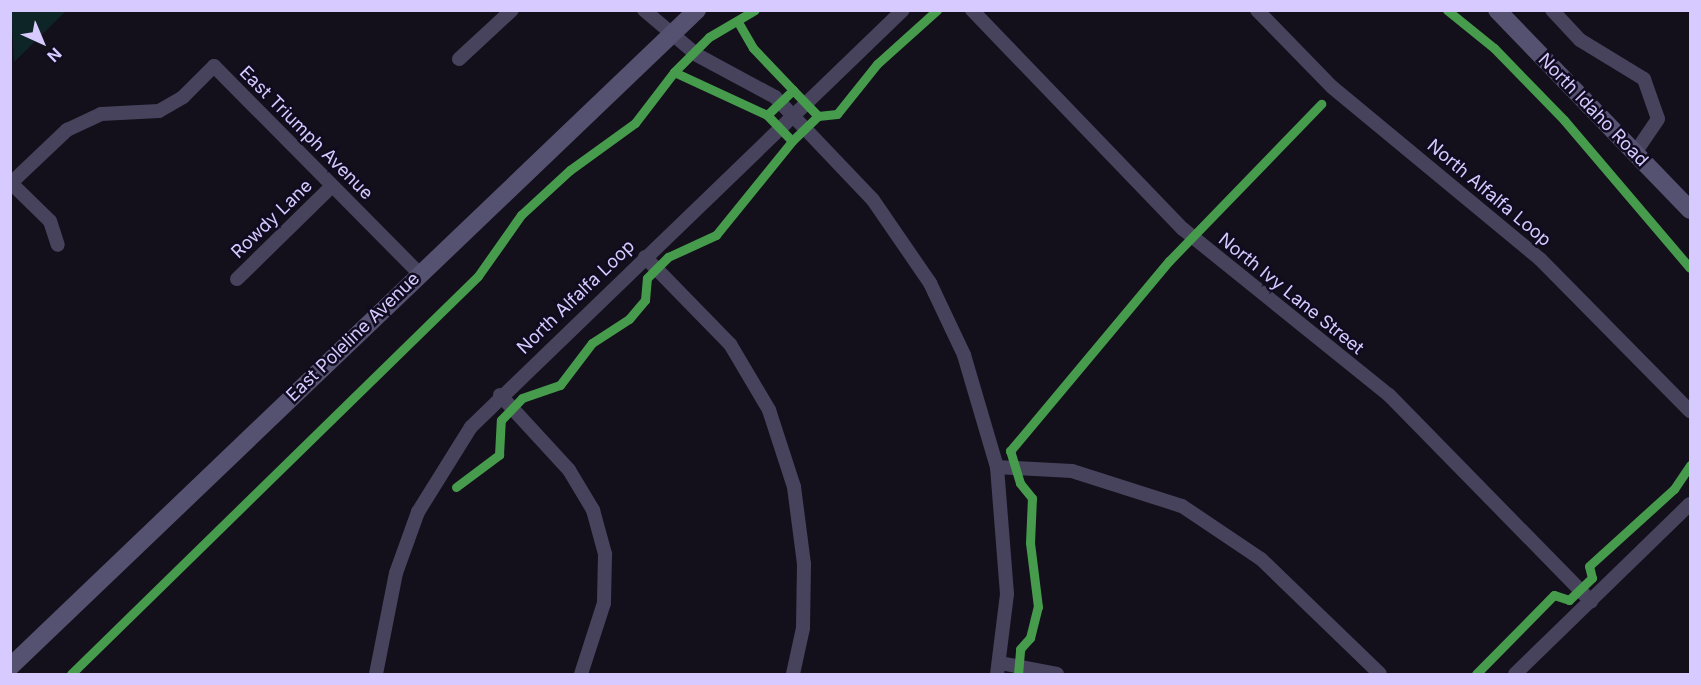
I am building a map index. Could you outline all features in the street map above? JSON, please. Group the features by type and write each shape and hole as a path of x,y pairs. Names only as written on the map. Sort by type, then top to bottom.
{"main road":[{"name":"East Poleline Avenue","path":"10,667 419,273 697,10"},
{"name":"North Idaho Road","path":"1497,10 1690,210"}],"street":[{"path":"459,59 512,10"},
{"path":"644,10 670,36 775,97 873,200 930,284 964,355 997,467 1007,594 998,669 1057,675"},
{"name":"North Alfalfa Loop","path":"376,675 396,573 418,512 444,465 500,395 903,10"},
{"name":"North Ivy Lane Street","path":"972,10 1183,229 1389,394 1591,601"},
{"name":"North Alfalfa Loop","path":"1257,10 1332,87 1540,259 1690,411"},
{"path":"1552,10 1580,40 1644,79 1658,118 1635,153"},
{"name":"East Triumph Avenue","path":"11,183 68,129 101,114 159,111 183,97 214,66 419,273"},
{"path":"11,183 50,220 58,245"},
{"name":"Rowdy Lane","path":"237,279 332,186"},
{"path":"645,257 730,344 769,410 794,487 804,564 803,628 793,675"},
{"path":"500,395 569,470 593,510 605,554 604,603 581,675"},
{"path":"997,467 1072,471 1182,506 1261,559 1380,675"},
{"path":"1515,675 1690,504"}],"green space":[{"path":"11,10 66,10 66,11 14,62"}],"cycle path":[{"path":"674,72 709,37 755,10"},
{"path":"818,116 837,114 877,64 937,10"},
{"path":"1447,10 1494,48 1564,120 1690,268"},
{"path":"738,22 753,48 793,90"},
{"path":"71,674 478,276 521,215 570,170 635,123 674,72 767,115 792,141 818,116 793,90 767,115"},
{"path":"1018,674 1020,649 1030,638 1038,607 1030,543 1032,498 1020,483 1010,451 1169,261 1321,104"},
{"path":"456,487 499,455 501,420 522,398 560,385 592,343 629,319 645,300 647,278 668,257 716,235 792,141"},
{"path":"1476,674 1554,595 1569,600 1592,578 1589,566 1674,489 1690,465"}]}
